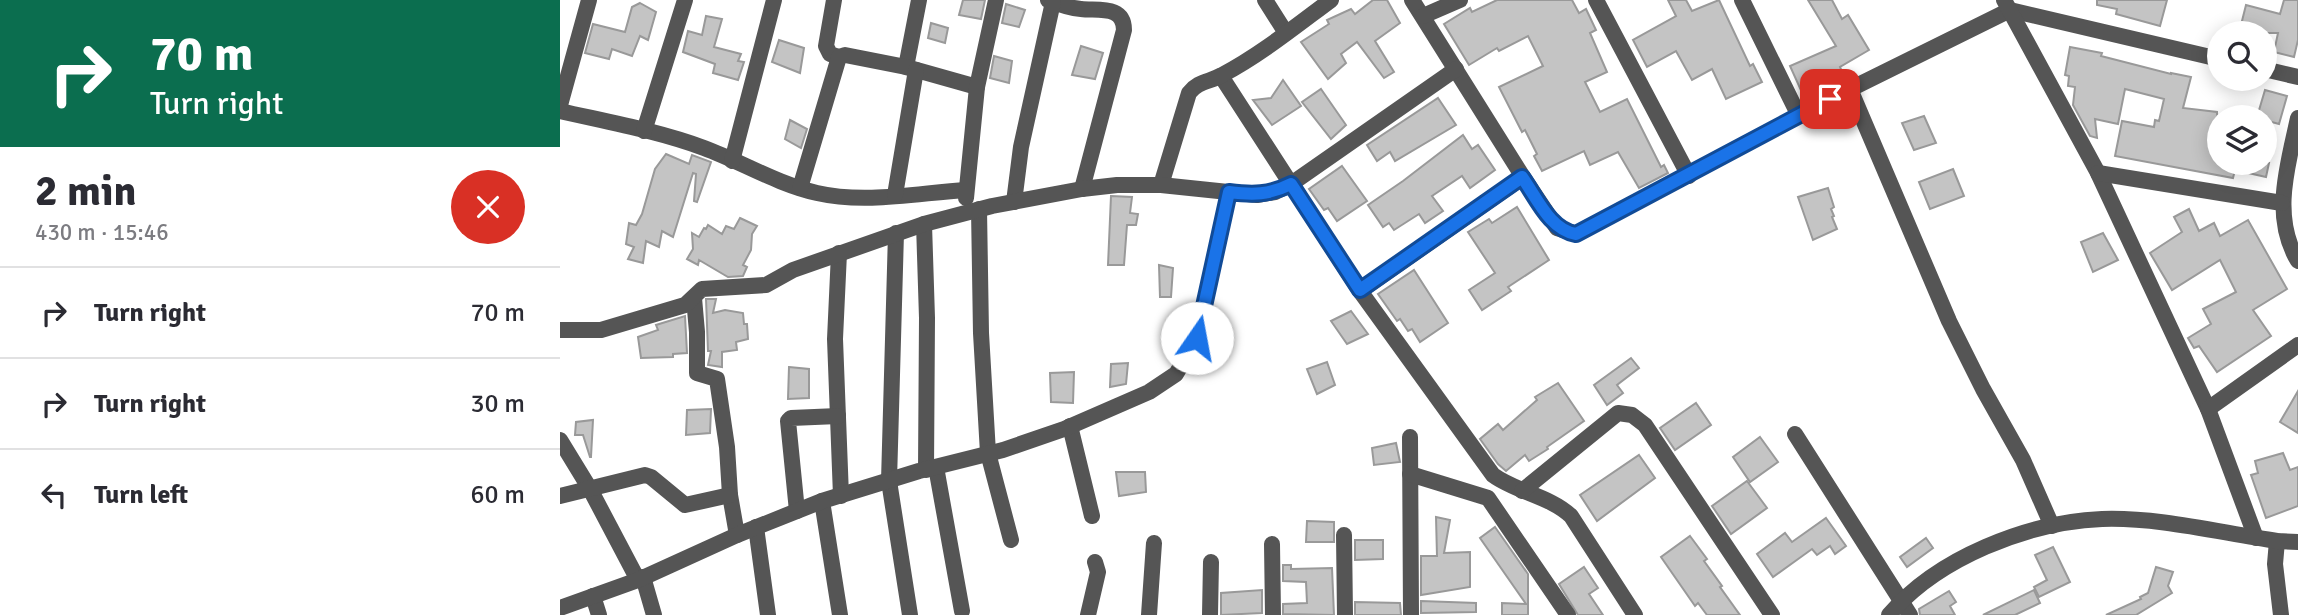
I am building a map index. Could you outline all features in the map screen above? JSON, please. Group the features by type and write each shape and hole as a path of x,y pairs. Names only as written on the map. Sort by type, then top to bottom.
{"street":[{"path":"560,105 589,0"},
{"path":"644,131 685,0"},
{"path":"732,161 774,0"},
{"path":"834,0 826,46 830,54 911,69 977,87"},
{"path":"895,195 919,0"},
{"path":"996,0 977,87 966,190 973,211 988,453 1011,540"},
{"path":"1265,0 1286,33"},
{"path":"1161,185 1189,93 1200,83 1220,76 1286,33 1331,0"},
{"path":"1412,0 1522,177 1557,228 1576,234 2007,5 2207,56"},
{"path":"1423,16 1460,0"},
{"path":"1596,0 1689,176"},
{"path":"1742,0 1799,116"},
{"path":"1014,202 1021,147 1050,1 1079,9 1110,10 1120,15 1124,21 1124,30 1082,188"},
{"path":"2007,5 2098,173 2208,409 2256,538"},
{"path":"800,188 839,57"},
{"path":"560,330 601,330 685,305 702,289 766,285 793,270 924,223 1082,188 1161,185 1257,195 1275,192 1291,184 1456,69"},
{"path":"2277,72 2298,77"},
{"path":"1220,76 1360,290 1493,475 1507,485 1555,505 1571,516 1635,615"},
{"path":"1850,89 1949,321 2023,460 2052,526"},
{"path":"560,111 705,148 817,193 858,198 966,190"},
{"path":"2298,117 2282,203 2285,227 2298,261"},
{"path":"2098,173 2282,203"},
{"path":"1360,290 1522,177"},
{"path":"560,608 640,579 737,535 822,501 931,468 1003,450 1149,393 1176,373 1197,338 1229,192"},
{"path":"924,223 931,468 962,611"},
{"path":"896,233 889,481 910,615"},
{"path":"839,253 835,339 841,496"},
{"path":"694,298 697,373 717,379 737,535"},
{"path":"2208,409 2298,345"},
{"path":"1522,491 1618,413 1632,415 1645,425 1772,615"},
{"path":"797,511 788,421 791,418 838,416"},
{"path":"1070,426 1092,516"},
{"path":"1795,433 1906,608"},
{"path":"1410,437 1411,615"},
{"path":"560,440 640,579 654,615"},
{"path":"1410,474 1481,495 1493,502 1568,615"},
{"path":"560,496 645,475 685,505 730,495"},
{"path":"822,501 840,615"},
{"path":"1889,615 1906,608 1928,580 1962,558 2008,539 2052,526 2102,519 2143,521 2298,542"},
{"path":"756,527 768,615"},
{"path":"1344,536 1345,615"},
{"path":"2277,541 2276,564 2281,615"},
{"path":"1149,615 1154,543"},
{"path":"1272,544 1273,615"},
{"path":"1088,615 1098,572 1095,562"},
{"path":"1209,615 1211,562"},
{"path":"593,596 599,615"}],"building":[{"path":"963,0 985,0 981,19 959,15"},
{"path":"1373,0 1387,0 1400,23 1375,41 1394,72 1384,78 1357,42 1341,54 1346,63 1328,79 1301,42 1329,24 1327,20 1351,9 1355,14"},
{"path":"1497,0 1572,0 1579,13 1586,9 1596,30 1590,33 1607,72 1585,82 1600,112 1627,99 1661,167 1664,165 1668,173 1639,188 1618,152 1590,165 1584,151 1542,171 1525,130 1522,132 1499,87 1543,66 1528,36 1499,51 1497,48 1469,65 1444,24 1470,8 1472,12"},
{"path":"1668,0 1686,0 1692,11 1719,0 1750,66 1753,64 1762,82 1726,99 1712,69 1692,80 1676,51 1647,67 1633,40 1676,16"},
{"path":"1808,0 1832,0 1842,19 1848,15 1869,50 1840,67 1845,79 1804,97 1790,66 1836,46"},
{"path":"2097,0 2167,0 2160,26 2116,14 2117,9 2097,5"},
{"path":"2284,0 2298,0 2298,40 2294,57 2277,53 2277,21 2242,21 2246,5 2280,14"},
{"path":"640,3 656,12 648,40 640,36 632,56 612,49 609,59 585,53 593,24 625,32 632,7"},
{"path":"1006,4 1025,10 1019,27 1002,23"},
{"path":"706,16 722,19 714,47 741,54 738,61 744,62 738,80 713,73 715,64 683,52 688,31 702,35"},
{"path":"931,23 948,28 945,43 928,38"},
{"path":"779,40 804,48 800,73 772,62"},
{"path":"1081,46 1103,53 1095,79 1072,75"},
{"path":"2070,47 2191,77 2183,108 2207,111 2207,173 2115,156 2122,121 2154,127 2155,120 2159,121 2164,99 2125,89 2118,124 2095,119 2097,138 2090,136 2073,105 2075,87 2068,86 2069,76 2065,75"},
{"path":"994,56 1012,61 1009,83 990,78"},
{"path":"1283,80 1301,106 1272,125 1253,100 1271,98"},
{"path":"1321,89 1346,125 1331,139 1302,102"},
{"path":"2265,91 2287,96 2279,124 2277,105 2261,105"},
{"path":"1438,98 1456,125 1395,161 1390,152 1377,161 1367,145"},
{"path":"1924,116 1936,143 1914,150 1902,123"},
{"path":"790,120 807,129 801,148 785,139"},
{"path":"1463,135 1472,149 1478,145 1495,170 1470,188 1462,176 1432,196 1443,211 1425,223 1419,214 1394,230 1389,223 1383,227 1368,205"},
{"path":"666,154 689,164 692,155 711,162 697,202 694,201 696,174 693,173 673,237 662,231 659,247 646,241 643,263 628,259 634,247 626,244 629,223 636,225 642,214 655,169"},
{"path":"1342,166 1367,201 1337,221 1328,208 1324,210 1309,189"},
{"path":"1953,169 1964,196 1930,209 1919,182"},
{"path":"1828,188 1834,207 1831,209 1834,216 1832,217 1837,229 1813,240 1798,197"},
{"path":"1111,196 1132,197 1130,213 1138,214 1136,225 1127,225 1124,265 1108,265"},
{"path":"1517,207 1549,260 1508,287 1511,291 1482,310 1469,290 1495,273 1468,232 1489,219 1492,223"},
{"path":"2189,209 2199,231 2214,223 2220,236 2248,220 2287,289 2253,310 2271,336 2217,372 2199,346 2194,348 2188,338 2211,324 2203,309 2236,292 2220,260 2172,290 2150,253 2182,232 2174,217"},
{"path":"740,218 757,226 752,234 751,250 743,265 747,267 743,276 728,277 699,260 698,265 687,259 693,249 692,233 699,237 708,225 722,234 726,226 734,229"},
{"path":"2103,233 2118,260 2093,272 2081,242"},
{"path":"1159,265 1173,268 1171,297 1160,297"},
{"path":"1414,270 1448,323 1420,342 1412,329 1408,331 1400,319 1397,321 1378,294"},
{"path":"706,299 716,299 713,313 725,310 743,313 744,324 747,324 748,339 736,342 737,350 722,352 722,367 708,365 711,351 708,351"},
{"path":"1351,311 1368,334 1347,344 1331,321"},
{"path":"685,316 687,353 673,354 673,357 641,358 638,337 658,330 656,325"},
{"path":"1631,358 1639,368 1617,385 1623,393 1607,405 1594,385"},
{"path":"1327,362 1335,385 1317,394 1307,369"},
{"path":"1128,363 1126,384 1110,387 1111,364"},
{"path":"789,367 809,369 809,398 788,399"},
{"path":"1074,372 1073,403 1051,402 1050,373"},
{"path":"1558,383 1584,421 1547,447 1548,449 1529,461 1525,455 1506,471 1480,439 1498,424 1503,430 1537,400 1535,397"},
{"path":"2298,391 2298,433 2280,422"},
{"path":"1696,403 1711,425 1675,450 1660,428"},
{"path":"711,409 710,433 686,435 687,410"},
{"path":"593,420 590,457 583,435 575,435 576,422"},
{"path":"1760,437 1778,462 1750,482 1733,457"},
{"path":"1396,443 1400,462 1374,465 1372,448"},
{"path":"2283,453 2290,470 2298,467 2298,506 2266,518 2251,475 2258,473 2255,461"},
{"path":"1639,455 1655,478 1597,521 1580,495"},
{"path":"1116,472 1145,472 1146,492 1119,496"},
{"path":"1747,481 1767,508 1731,534 1712,506"},
{"path":"1436,517 1450,520 1444,553 1470,552 1470,587 1421,595 1421,556 1437,556"},
{"path":"1826,518 1846,546 1835,554 1830,546 1817,555 1812,549 1773,577 1757,554 1785,533 1792,542"},
{"path":"1307,521 1334,522 1334,542 1306,542"},
{"path":"1495,527 1528,574 1528,615 1502,615 1502,603 1526,604 1480,538"},
{"path":"1690,536 1740,615 1707,615 1698,603 1695,606 1661,557"},
{"path":"1926,538 1933,548 1907,567 1900,557"},
{"path":"1355,540 1383,540 1383,559 1355,560"},
{"path":"2053,547 2070,582 2039,597 2034,587 2047,580 2035,555"},
{"path":"1283,565 1291,565 1291,569 1332,568 1334,615 1283,614 1283,604 1307,603 1306,582 1283,581"},
{"path":"1584,567 1598,588 1589,594 1603,615 1578,615 1559,584"},
{"path":"2156,567 2173,572 2168,586 2172,593 2136,615 2106,615 2148,593"},
{"path":"1262,590 1262,613 1221,615 1221,593"},
{"path":"2034,590 2040,603 2015,615 1983,615"},
{"path":"1949,591 1956,602 1950,606 1955,615 1920,615 1919,609"},
{"path":"1421,601 1476,603 1476,612 1421,613"},
{"path":"1355,602 1400,603 1401,615 1355,615"}],"route":[{"path":"1197,338 1229,192 1257,195 1275,192 1291,184 1360,290 1522,177 1557,228 1576,234 1830,99"}]}
